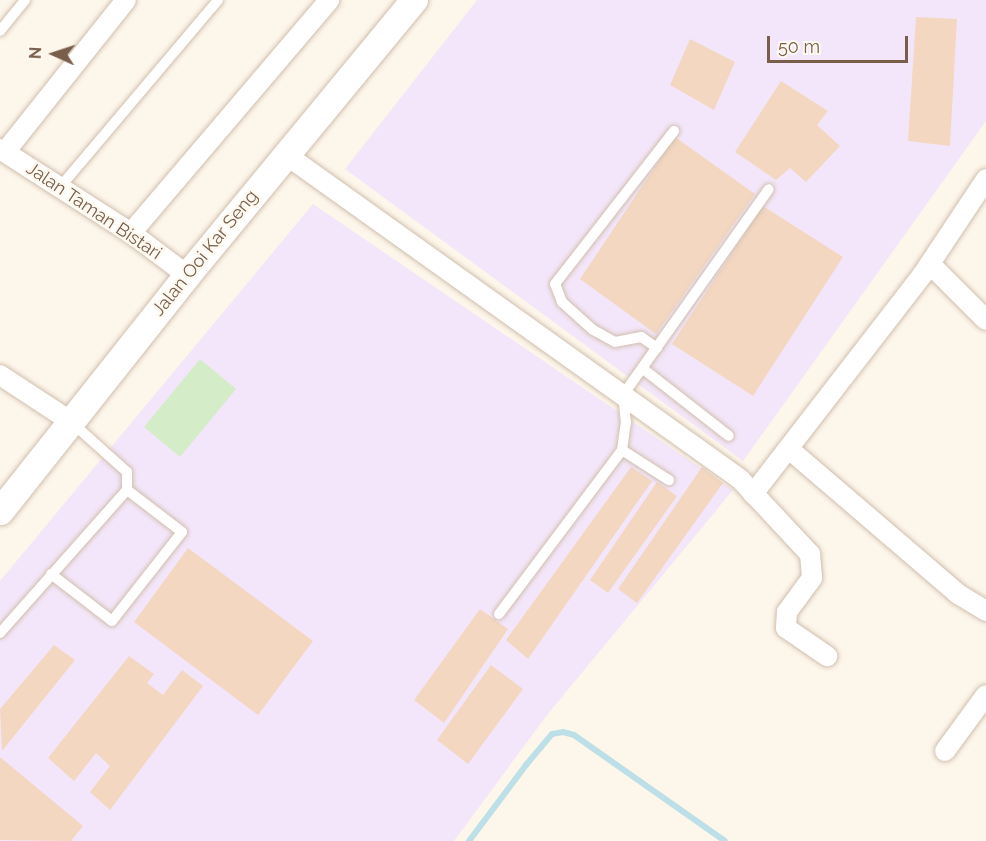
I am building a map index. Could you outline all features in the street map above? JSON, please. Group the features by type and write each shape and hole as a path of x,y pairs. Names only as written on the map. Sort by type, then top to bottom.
{"main road":[{"name":"Jalan Ooi Kar Seng","path":"0,511 285,154 414,0"}],"street":[{"path":"2,150 126,0"},
{"path":"131,232 329,0"},
{"name":"Jalan Taman Bistari","path":"2,150 131,232 187,275"},
{"path":"285,154 740,479 810,554 812,578 787,612 786,628 827,656"},
{"path":"753,494 930,264 986,179"},
{"path":"930,264 986,320"},
{"path":"0,375 70,421"},
{"path":"789,449 958,594 986,611"},
{"path":"945,751 986,695"}],"lane":[{"path":"0,31 26,0"},
{"path":"61,186 218,0"},
{"path":"657,348 641,338 615,342 592,329 562,302 555,284 674,131"},
{"path":"499,615 622,450 626,423 623,395 769,189"},
{"path":"642,368 729,436"},
{"path":"0,633 127,490 127,472 70,421"},
{"path":"622,450 669,480"},
{"path":"51,574 112,621 182,532 127,490"}],"shaded area":[{"path":"477,0 986,0 986,121 743,461 345,169"},
{"path":"313,204 733,490 547,715 454,841 0,841 0,581"}],"green space":[{"path":"200,359 236,389 180,457 144,427"}],"building":[{"path":"916,17 957,19 950,146 908,141"},
{"path":"690,39 735,62 714,110 670,85"},
{"path":"781,81 828,111 817,125 840,146 806,182 790,168 776,180 735,152"},
{"path":"675,137 755,194 656,334 580,279"},
{"path":"763,206 843,257 753,396 672,344"},
{"path":"631,467 652,481 528,659 506,640"},
{"path":"702,467 723,483 637,603 618,589"},
{"path":"657,482 677,496 608,593 590,580"},
{"path":"188,548 313,641 258,715 134,622"},
{"path":"480,609 508,629 444,723 414,700"},
{"path":"54,645 75,660 2,751 0,709"},
{"path":"129,656 154,674 147,683 163,695 182,670 203,686 110,810 90,792 110,766 96,753 74,781 48,758"},
{"path":"491,665 523,689 468,764 437,740"},
{"path":"0,757 83,826 71,841 0,840"}],"waterway":[{"path":"469,841 552,734 563,732 574,735 725,841"}]}
